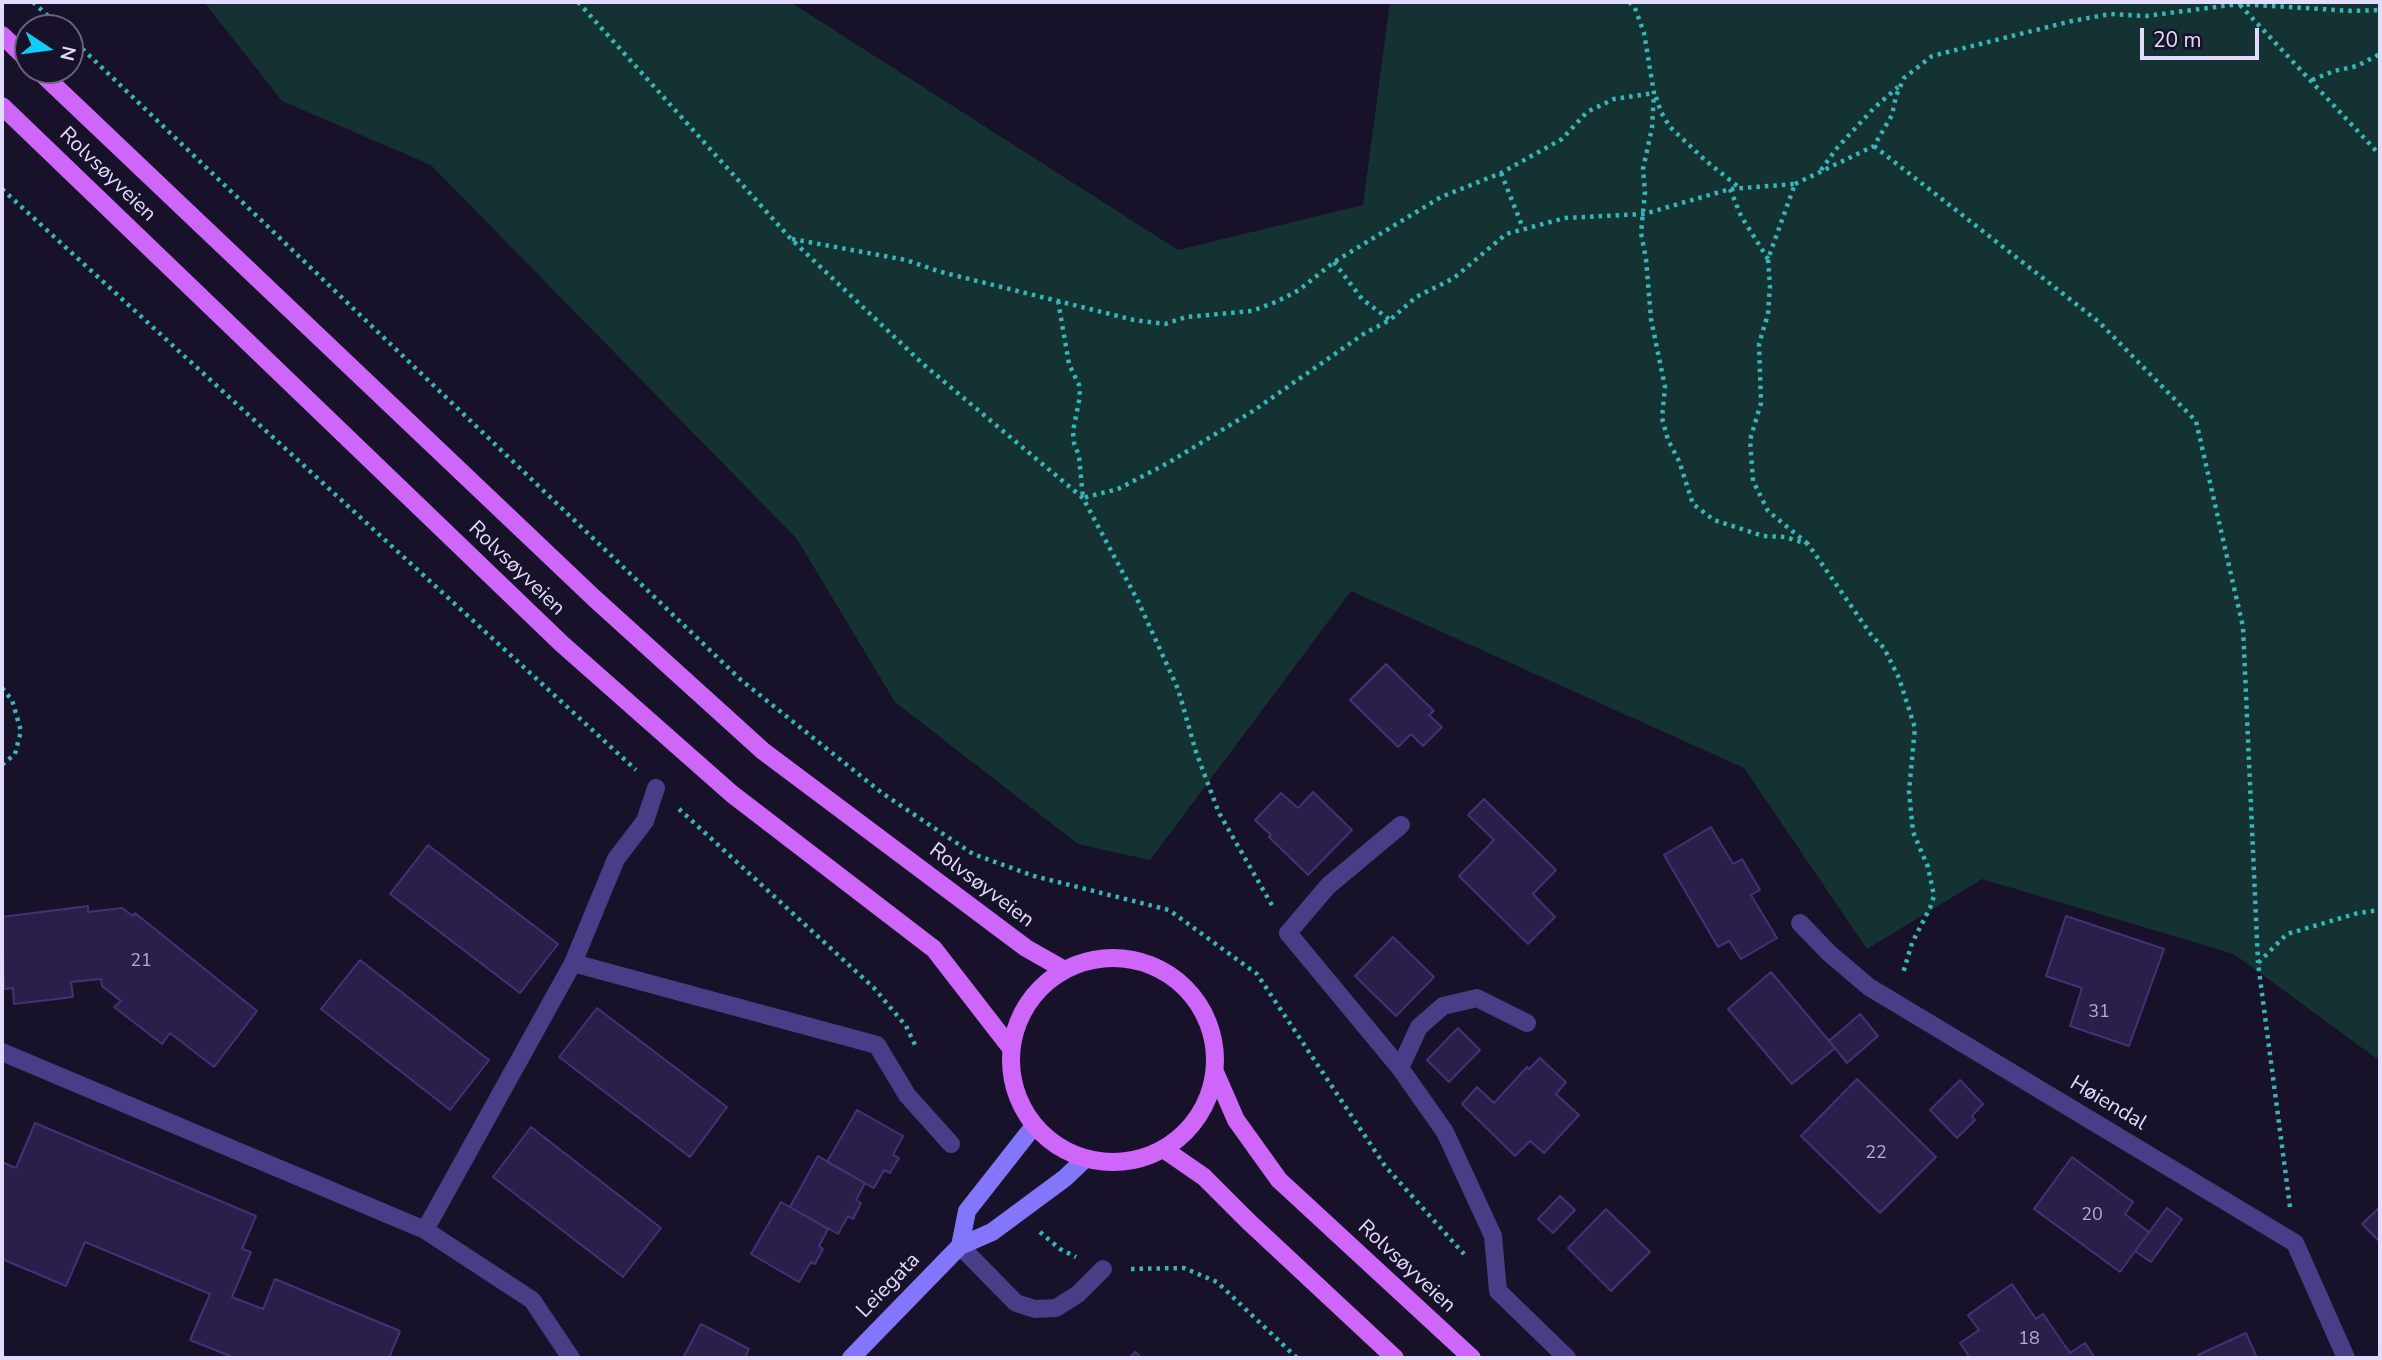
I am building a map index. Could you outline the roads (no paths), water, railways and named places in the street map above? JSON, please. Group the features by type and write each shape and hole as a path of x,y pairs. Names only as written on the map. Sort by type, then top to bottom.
{"main road":[{"name":"Rolvsøyveien","path":"53,84 594,598 763,751 1026,948 1063,969"},
{"name":"Rolvsøyveien","path":"2,106 562,644 732,794 934,948 1010,1047"},
{"path":"1098,957 1136,959 1170,974 1197,1000 1213,1034 1215,1072 1207,1103 1189,1130 1165,1150 1125,1163 1084,1160 1056,1147 1033,1127 1013,1090 1010,1047 1027,1002 1063,969 1098,957"},
{"name":"Rolvsøyveien","path":"1215,1072 1236,1120 1279,1180 1472,1358"},
{"path":"1165,1150 1204,1177 1395,1358"}],"street":[{"path":"425,1230 573,963 616,859 645,821 656,788"},
{"path":"1401,825 1328,886 1288,933 1400,1068 1445,1132 1493,1236 1498,1292 1567,1358"},
{"name":"Høiendal","path":"1800,923 1829,953 1869,987 2295,1243 2346,1358"},
{"path":"573,963 877,1045 907,1095 951,1144"},
{"path":"1400,1068 1419,1027 1443,1006 1477,999 1527,1023"},
{"path":"2,1052 425,1230 531,1300 571,1358"},
{"path":"1033,1127 967,1211 960,1246 1016,1303 1035,1309 1056,1308 1078,1294 1103,1269"},
{"name":"Leiegata","path":"851,1358 960,1246 992,1232 1065,1178 1084,1160"}]}
